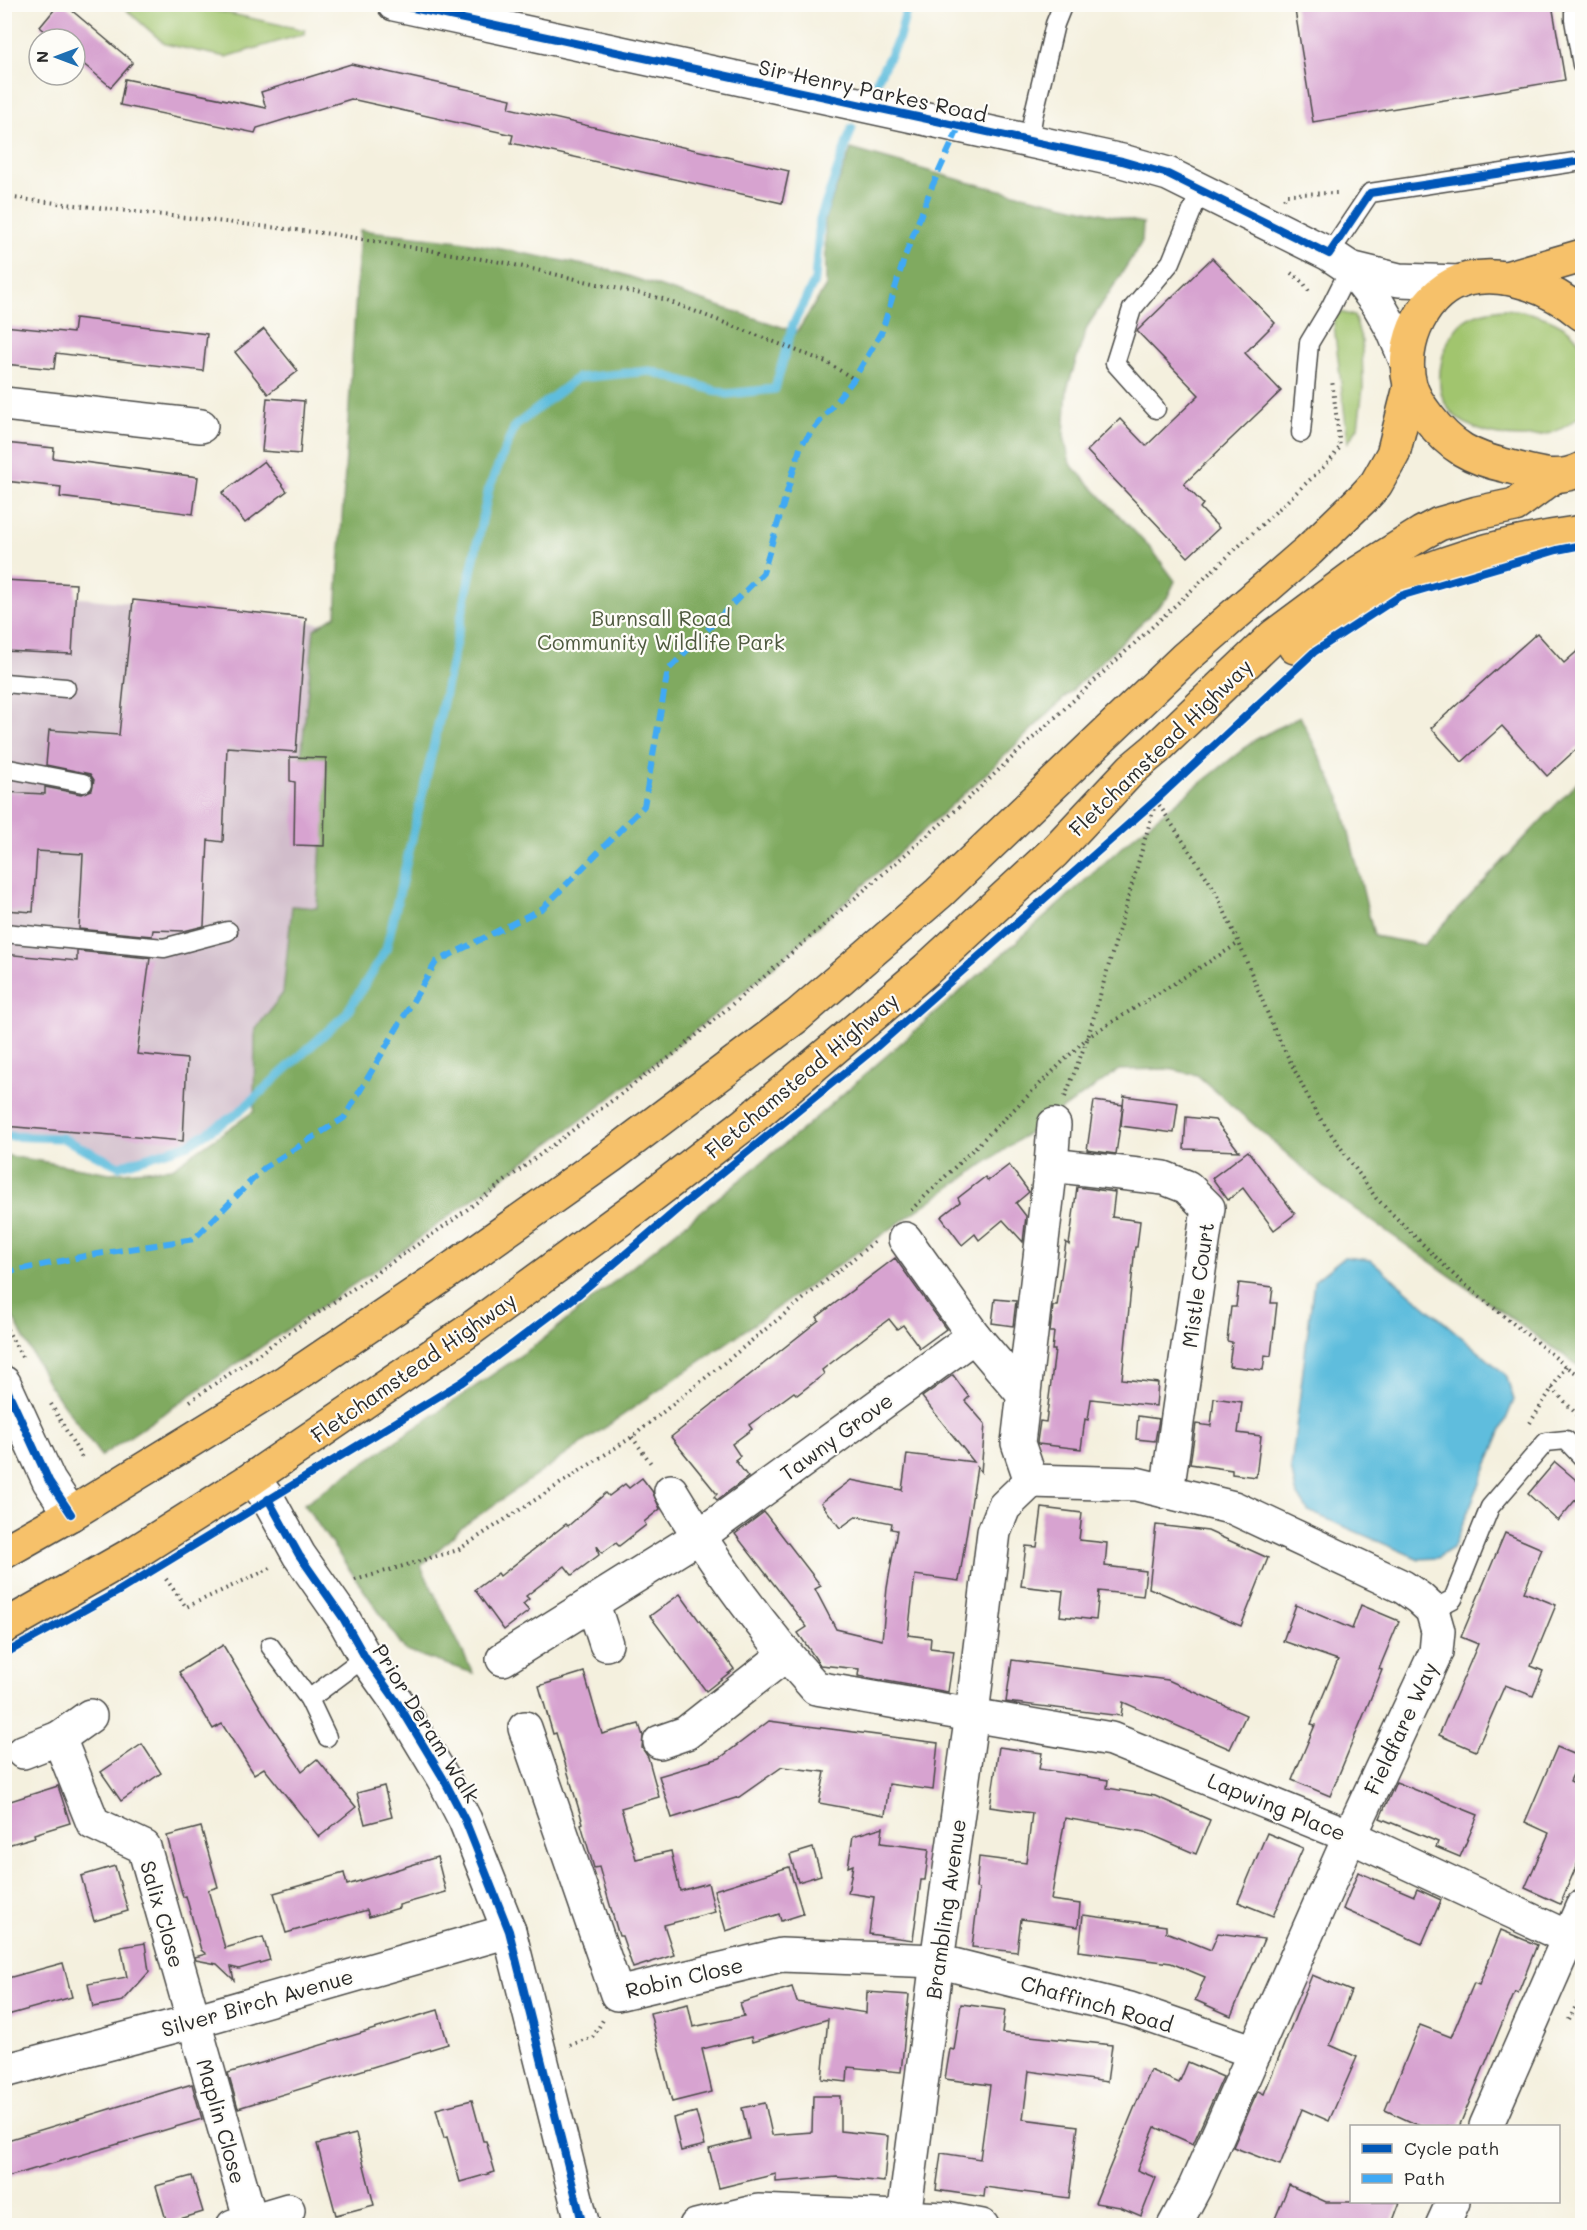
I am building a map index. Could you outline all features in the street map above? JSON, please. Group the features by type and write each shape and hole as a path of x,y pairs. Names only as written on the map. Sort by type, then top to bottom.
{"highway":[{"path":"1504,279 1582,256"},
{"path":"4,1552 71,1514 287,1381 439,1278 611,1156 797,1016 939,893 1185,658 1308,551 1376,484 1393,454 1409,375 1409,346 1414,328 1438,294 1459,282 1480,277 1504,279 1544,290 1565,300 1582,314"},
{"path":"1409,375 1423,409 1437,429 1468,455 1486,461 1568,473"},
{"name":"Fletchamstead Highway","path":"4,1627 136,1552 253,1478 468,1331 638,1207 745,1124 927,969 1054,852 1132,769 1156,749 1274,636 1360,572 1422,532 1477,513 1515,505 1568,473"},
{"path":"1156,749 1268,666 1364,600 1474,553 1582,532"}],"street":[{"name":"Sir Henry Parkes Road","path":"394,4 820,97 960,125 1168,174 1339,261 1399,280 1459,282"},
{"name":"Sir Henry Parkes Road","path":"1339,261 1378,304 1393,330 1409,375"},
{"path":"4,404 201,426"},
{"path":"1054,1125 1018,1443 1031,1481 1136,1484 1234,1508 1403,1587 1432,1610"},
{"name":"Mistle Court","path":"1051,1165 1164,1178 1187,1187 1208,1208 1167,1492"},
{"path":"894,1233 974,1336 1024,1395"},
{"name":"Tawny Grove","path":"503,1659 698,1537 974,1336"},
{"path":"4,1383 49,1481 71,1514"},
{"name":"Prior Deram Walk","path":"253,1478 268,1499 299,1555 365,1657 399,1704 444,1778 465,1820 509,1931 584,2226"},
{"name":"Brambling Avenue","path":"904,2217 972,1714 994,1532 1004,1507 1031,1481"},
{"path":"671,1491 698,1537 785,1654 816,1688 972,1714"},
{"path":"593,1604 606,1644"},
{"name":"Fieldfare Way","path":"1174,2226 1195,2187 1350,1836 1436,1652 1437,1631 1432,1610"},
{"path":"660,1742 686,1733 785,1654"},
{"name":"Lapwing Place","path":"972,1714 1111,1739 1350,1836 1569,1938"},
{"path":"23,1752 59,1738 90,1716"},
{"name":"Salix Close","path":"59,1738 93,1823 144,1847 194,2020"},
{"name":"Robin Close","path":"534,1740 617,1994 782,1954 937,1961"},
{"path":"1487,2125 1582,1907"},
{"name":"Silver Birch Avenue","path":"4,2070 194,2020 509,1931"},
{"name":"Chaffinch Road","path":"937,1961 1130,2009 1255,2052"},
{"name":"Maplin Close","path":"194,2020 242,2223 288,2210"},
{"path":"1442,2226 1453,2203"},
{"path":"696,2226 758,2211 946,2219 982,2226"}],"lane":[{"path":"1029,142 1055,24 1063,4"},
{"path":"1574,4 1574,20 1582,65"},
{"path":"1301,433 1309,343 1330,308 1339,261 1370,193 1582,160"},
{"path":"1156,409 1115,363 1132,309 1171,262 1201,189"},
{"path":"4,683 66,688"},
{"path":"4,768 83,783"},
{"path":"4,933 164,948 228,931"},
{"path":"1432,1610 1453,1599 1490,1507 1546,1442 1566,1440 1582,1457"},
{"path":"270,1646 309,1699 327,1737"},
{"path":"309,1699 365,1657"}],"path":[{"path":"1271,225 1287,194 1370,193"},
{"path":"4,197 331,234 506,263 663,299 826,362 854,379"},
{"path":"188,1402 453,1220 678,1051 943,822 1330,461 1340,447 1331,371"},
{"path":"1147,808 1164,792"},
{"path":"1156,800 1213,887 1274,1029 1315,1111 1376,1197 1458,1279 1582,1377"},
{"path":"1054,1125 1088,1037 1156,800"},
{"path":"323,1589 458,1550 632,1437 894,1233 1088,1037 1239,943"},
{"path":"1566,1366 1552,1388 1582,1420"},
{"path":"166,1579 186,1607 299,1555"},
{"path":"541,2055 593,2037 617,1994"}],"shaded area":[{"path":"5,590 329,624 326,763 317,909 292,907 283,993 255,1030 254,1098 238,1113 189,1144 119,1166 62,1138 5,1136"}],"green space":[{"path":"121,5 190,5 305,30 304,34 226,57 165,44"},
{"name":"Burnsall Road Community Wildlife Park","path":"851,149 971,183 1143,223 1142,242 1087,327 1067,389 1064,436 1070,464 1153,551 1175,581 1167,598 988,772 770,970 602,1105 378,1268 101,1456 49,1385 5,1303 4,1155 110,1173 172,1168 254,1111 255,1030 283,993 292,906 317,908 326,763 301,759 314,629 336,615 360,230 460,241 610,270 797,332 826,286 825,218"},
{"path":"1505,309 1549,319 1569,330 1577,338 1583,352 1582,414 1570,424 1543,435 1512,437 1480,430 1466,424 1446,405 1440,384 1440,372 1446,348 1457,327 1470,317"},
{"path":"1341,312 1354,316 1362,341 1363,388 1358,427 1348,442 1333,317"},
{"path":"1300,716 1341,800 1374,936 1424,945 1582,777 1582,1368 1329,1191 1197,1075 1169,1069 1119,1070 465,1525 421,1566 473,1673 406,1651 304,1504 537,1344 804,1128 1136,834 1255,740"}],"water":[{"path":"1344,1257 1371,1260 1506,1375 1514,1400 1453,1548 1437,1558 1419,1559 1308,1511 1296,1492 1291,1468 1314,1281"}],"building":[{"path":"59,4 64,4 133,62 111,87 87,67 87,27 40,27"},
{"path":"1294,4 1552,4 1565,80 1313,122"},
{"path":"351,64 511,99 509,108 789,171 782,203 511,143 513,135 351,99 257,128 255,133 120,105 125,79 266,108 261,92"},
{"path":"1212,258 1275,323 1245,353 1281,391 1184,484 1203,504 1200,508 1219,528 1188,557 1087,451 1120,419 1146,446 1199,395 1137,331"},
{"path":"75,318 207,334 203,371 56,353 54,369 4,364 4,326 73,333"},
{"path":"264,329 298,371 268,394 235,352"},
{"path":"267,398 304,401 300,454 262,451"},
{"path":"4,443 54,448 53,458 198,477 193,514 60,497 61,487 4,481"},
{"path":"264,461 287,491 245,523 222,493"},
{"path":"4,580 76,584 72,654 4,651"},
{"path":"133,600 306,618 296,752 227,747 223,842 208,840 204,926 184,931 153,930 152,936 79,929 83,854 37,851 33,912 4,910 4,792 45,794 45,787 81,794 92,790 94,780 90,774 46,765 49,730 119,735"},
{"path":"1537,633 1564,663 1582,647 1582,744 1547,776 1502,726 1462,762 1431,728"},
{"path":"290,757 326,758 324,846 294,845 295,782 290,781"},
{"path":"77,951 150,958 137,1054 187,1059 183,1141 4,1126 4,954 77,961"},
{"path":"1124,1096 1178,1103 1174,1133 1121,1126"},
{"path":"1094,1101 1123,1105 1116,1154 1087,1150"},
{"path":"1186,1117 1215,1120 1239,1151 1184,1149"},
{"path":"1248,1151 1295,1214 1274,1230 1243,1188 1228,1200 1212,1178"},
{"path":"1009,1165 1029,1192 1016,1203 1026,1216 1023,1242 1003,1220 979,1240 975,1234 962,1245 941,1217 960,1202 958,1198 985,1177 988,1181"},
{"path":"1077,1187 1115,1192 1112,1217 1140,1221 1137,1247 1135,1247 1122,1379 1158,1383 1156,1406 1091,1399 1088,1420 1085,1419 1081,1449 1038,1444 1037,1442 1040,1421 1046,1422 1055,1350 1052,1350 1054,1332 1050,1332 1053,1306 1057,1306"},
{"path":"895,1258 946,1329 920,1348 903,1325 897,1329 889,1319 822,1370 824,1374 797,1395 794,1392 749,1425 752,1429 732,1444 740,1456 735,1460 748,1477 717,1500 714,1497 717,1494 671,1437 819,1320 817,1317"},
{"path":"1239,1283 1273,1287 1271,1303 1277,1303 1271,1356 1265,1355 1263,1370 1229,1366 1232,1342 1227,1341 1231,1307 1236,1307"},
{"path":"995,1299 1016,1301 1013,1326 992,1323"},
{"path":"953,1375 969,1397 965,1401 985,1424 981,1472 977,1467 959,1581 915,1575 908,1635 931,1638 930,1648 954,1651 948,1692 858,1676 859,1669 820,1665 798,1633 807,1627 735,1534 764,1512 821,1586 815,1589 836,1629 882,1640 887,1588 897,1530 891,1529 892,1523 857,1516 840,1528 821,1503 851,1480 902,1490 907,1454 974,1462 922,1397"},
{"path":"1214,1398 1242,1402 1238,1433 1261,1436 1256,1477 1232,1474 1232,1470 1190,1464 1196,1424 1211,1426"},
{"path":"1138,1416 1159,1419 1155,1441 1136,1439"},
{"path":"1555,1462 1582,1485 1582,1492 1558,1521 1528,1494"},
{"path":"642,1478 652,1491 660,1509 644,1522 646,1525 619,1546 616,1543 602,1553 597,1546 599,1555 572,1575 565,1566 526,1596 529,1599 523,1604 529,1611 504,1630 475,1590 498,1573 500,1576 566,1524 568,1526 606,1493 609,1496 625,1484 629,1488"},
{"path":"1042,1508 1082,1513 1079,1540 1107,1543 1105,1566 1146,1571 1143,1596 1099,1591 1096,1620 1060,1616 1063,1591 1021,1586 1026,1546 1037,1547"},
{"path":"1156,1525 1208,1531 1268,1558 1241,1626 1149,1588"},
{"path":"1505,1533 1542,1549 1524,1592 1556,1605 1531,1666 1543,1671 1533,1696 1505,1685 1476,1751 1439,1735 1478,1644 1461,1637"},
{"path":"680,1594 734,1669 706,1691 650,1616"},
{"path":"1296,1605 1352,1629 1361,1605 1399,1621 1379,1669 1382,1670 1330,1796 1292,1780 1315,1725 1311,1724 1338,1660 1283,1641"},
{"path":"223,1645 266,1717 302,1771 317,1759 356,1807 319,1837 264,1768 254,1774 222,1724 213,1729 179,1672"},
{"path":"1012,1660 1168,1680 1246,1715 1230,1749 1123,1702 1121,1716 1006,1702"},
{"path":"584,1672 602,1734 639,1724 643,1736 642,1748 648,1757 659,1797 621,1808 636,1859 671,1851 680,1891 708,1883 715,1912 664,1925 674,1955 633,1968 622,1936 619,1936 599,1867 594,1868 556,1733 553,1734 539,1686"},
{"path":"769,1721 938,1743 933,1790 889,1784 885,1815 819,1803 825,1772 782,1767 739,1797 672,1818 659,1776 720,1758"},
{"path":"142,1744 161,1773 121,1801 101,1772"},
{"path":"999,1747 1042,1753 1039,1769 1108,1780 1107,1788 1155,1796 1210,1820 1196,1854 1145,1832 1065,1818 1051,1900 1080,1904 1078,1927 1021,1919 1017,1952 972,1947 979,1889 976,1888 979,1857 1026,1863 1032,1813 990,1807"},
{"path":"1557,1747 1581,1757 1570,1781 1582,1787 1582,1853 1560,1904 1525,1888 1549,1833 1525,1822"},
{"path":"1396,1782 1478,1815 1460,1857 1436,1847 1438,1842 1380,1818"},
{"path":"58,1786 70,1823 4,1846 4,1803"},
{"path":"384,1786 392,1817 365,1824 357,1793"},
{"path":"201,1827 218,1887 208,1890 225,1948 263,1937 270,1960 239,1969 231,1967 234,1980 217,1964 196,1960 195,1957 206,1954 201,1950 186,1896 183,1897 167,1836"},
{"path":"883,1827 881,1843 929,1849 925,1880 921,1880 913,1940 869,1934 874,1897 848,1893 853,1865 848,1867 853,1836"},
{"path":"1267,1833 1303,1848 1273,1916 1238,1902"},
{"path":"813,1848 821,1875 798,1882 790,1855"},
{"path":"437,1857 446,1892 399,1905 399,1908 369,1917 367,1910 286,1933 274,1893 344,1873 347,1885"},
{"path":"115,1866 128,1911 94,1921 81,1876"},
{"path":"789,1867 803,1914 781,1921 779,1914 726,1931 714,1890"},
{"path":"1358,1872 1414,1896 1417,1889 1441,1900 1422,1944 1343,1909"},
{"path":"1083,1915 1166,1926 1166,1932 1211,1950 1218,1933 1264,1939 1231,2016 1195,2000 1205,1977 1171,1963 1079,1951"},
{"path":"1501,1930 1537,1945 1460,2125 1418,2125 1385,2110 1420,2025 1451,2037 1474,1983 1479,1985"},
{"path":"145,1943 149,1972 123,2001 93,2007 88,1984 127,1977 121,1947"},
{"path":"63,1963 72,1997 4,2016 4,1979"},
{"path":"1312,1975 1351,1991 1330,2045 1357,2057 1329,2121 1302,2109 1280,2165 1233,2147 1258,2091 1264,2094"},
{"path":"792,1987 797,2002 866,2013 867,1992 909,1995 901,2072 848,2067 847,2082 822,2079 828,2019 752,2042 751,2037 702,2049 712,2092 672,2102 650,2013 688,2004 693,2027 744,2016 740,2003"},
{"path":"961,2004 1005,2010 1002,2033 1112,2045 1107,2082 1029,2071 1023,2119 1078,2126 1069,2198 985,2187 984,2197 936,2190 941,2153 980,2159 990,2085 945,2079 950,2049 954,2050"},
{"path":"438,2010 448,2044 238,2108 228,2073"},
{"path":"1188,2062 1223,2077 1193,2144 1155,2127 1137,2170 1156,2178 1141,2216 1120,2207 1095,2203 1150,2070 1179,2083"},
{"path":"192,2084 202,2119 4,2178 4,2141"},
{"path":"813,2096 840,2096 840,2131 888,2136 884,2182 837,2177 776,2182 776,2174 719,2188 709,2149 749,2139 742,2108 765,2103 772,2135 812,2132"},
{"path":"472,2100 483,2141 486,2141 495,2172 460,2182 436,2109"},
{"path":"696,2112 705,2145 681,2151 673,2118"},
{"path":"356,2134 374,2205 336,2215 317,2144"},
{"path":"192,2176 203,2212 167,2223 156,2186"},
{"path":"1289,2185 1326,2202 1400,2203 1391,2226 1272,2226"}],"waterway":[{"path":"875,84 899,38 908,4"},
{"path":"4,1136 62,1138 119,1166 189,1144 238,1113 346,1014 386,950 434,744 489,488 515,426 577,378 650,371 727,394 775,389 793,324 815,280 820,219 852,128"}],"marked path":[{"path":"4,1273 85,1256 194,1239 264,1168 344,1118 436,962 543,908 644,806 668,670 763,573 801,445 854,379 882,331 905,256 930,191 960,125"}],"cycle path":[{"path":"394,4 1122,161 1168,174 1329,254 1370,193 1582,161"},
{"path":"4,1654 117,1592 462,1382 579,1294 680,1207 874,1049 1156,800 1314,652 1400,596 1557,550 1582,545"},
{"path":"4,1383 49,1481 71,1514"},
{"path":"268,1499 299,1555 399,1705 443,1778 465,1820 509,1931 583,2226"}]}
